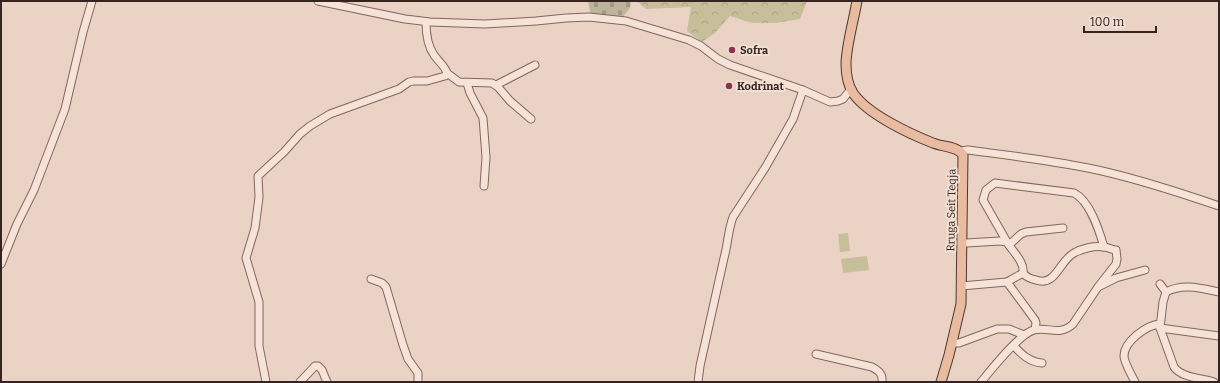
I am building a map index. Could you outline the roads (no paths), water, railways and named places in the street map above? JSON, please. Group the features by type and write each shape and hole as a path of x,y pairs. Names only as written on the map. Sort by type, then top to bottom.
{"main road":[{"path":"857,1 846,57 847,78 851,89 860,101 868,108 901,129 934,144 961,151"},
{"name":"Rruga Seit Teqja","path":"940,382 952,343 961,304 963,157 961,151"}],"street":[{"path":"1,264 34,190 65,109 83,32 92,1"},
{"path":"318,1 405,19 454,24 485,24 589,17 626,21 689,40 730,66 803,90 824,100 834,102 843,99 851,89"},
{"path":"426,22 426,32 430,49 447,73 459,82 492,83 496,85 510,101 530,119"},
{"path":"496,85 534,65"},
{"path":"266,382 259,346 259,302 246,258 255,228 259,197 258,176 284,152 300,134 330,114 399,89 409,82 442,78 447,73"},
{"path":"467,83 482,118 486,157 484,186"},
{"path":"698,382 700,366 733,217 765,168 793,119 803,90"},
{"path":"961,151 968,150 1054,162 1102,171 1144,182 1219,206"},
{"path":"980,382 1024,335 1035,329 1060,331 1069,328 1113,268 1117,259 1116,250 1104,247 1090,248 1074,253 1065,260 1052,279 1047,282 1038,281 1025,276 1021,262 1008,244 983,200 986,190 995,182 1074,193 1079,195 1095,220 1104,247"},
{"path":"1008,244 1026,232 1063,228"},
{"path":"966,244 1000,241 1008,244"},
{"path":"1098,287 1116,278 1145,270"},
{"path":"962,286 1007,282 1023,273"},
{"path":"371,279 382,283 386,287 408,359 418,373 418,382"},
{"path":"1007,282 1035,320 1035,329"},
{"path":"1160,284 1166,292"},
{"path":"1214,382 1178,372 1174,366 1160,326 1163,302 1166,292 1174,288 1194,287 1219,292"},
{"path":"1135,382 1124,356 1126,348 1132,340 1149,326 1160,326 1219,336"},
{"path":"952,343 959,343 997,329 1009,329 1024,335"},
{"path":"1014,346 1024,357 1037,363 1042,363"},
{"path":"816,354 872,367 882,375 882,382"},
{"path":"300,382 315,366 318,366 322,370 326,382"}],"place":[{"name":"Sofra","path":"732,50"},
{"name":"Kodrinat","path":"729,86"}]}
